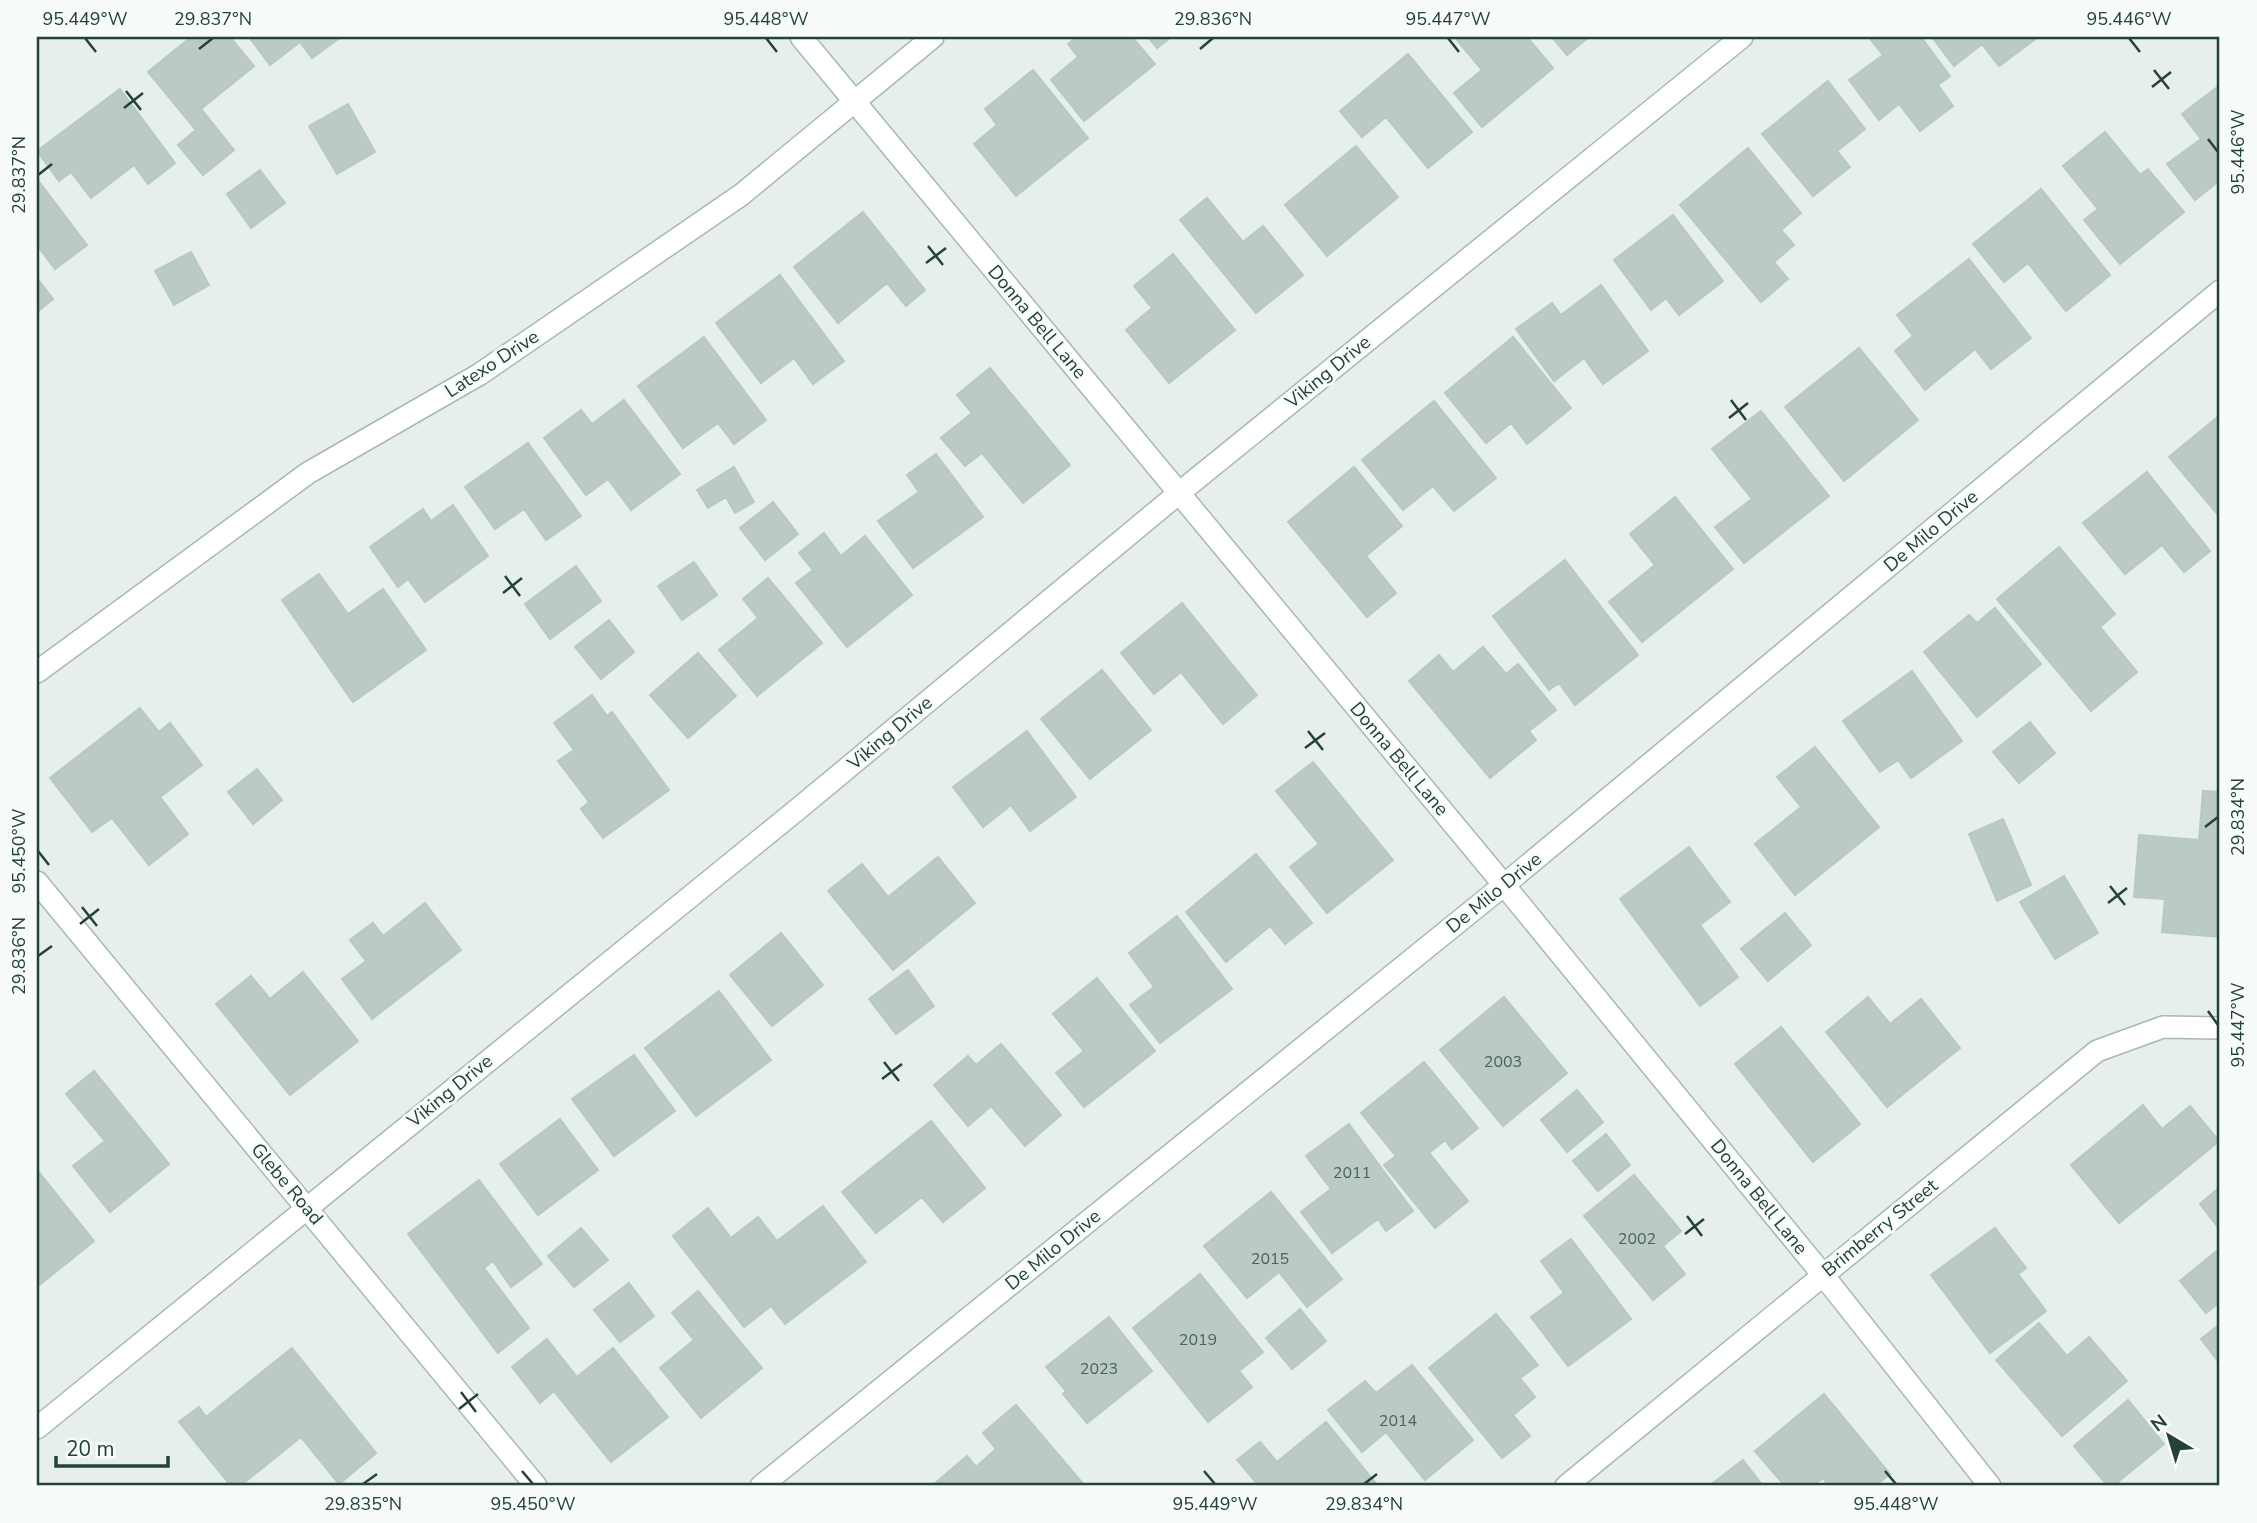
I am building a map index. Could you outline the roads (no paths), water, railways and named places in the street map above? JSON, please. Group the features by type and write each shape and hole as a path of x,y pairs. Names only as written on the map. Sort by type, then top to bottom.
{"street":[{"name":"Donna Bell Lane","path":"802,37 1504,885 1823,1275 1990,1486"},
{"name":"Latexo Drive","path":"37,672 308,473 480,374 741,195 933,37"},
{"name":"Viking Drive","path":"37,1428 808,800 1179,493 1742,37"},
{"name":"De Milo Drive","path":"761,1486 1504,885 2220,291"},
{"name":"Glebe Road","path":"37,882 536,1486"},
{"name":"Brimberry Street","path":"1566,1486 2097,1051 2163,1027 2220,1028"}]}
